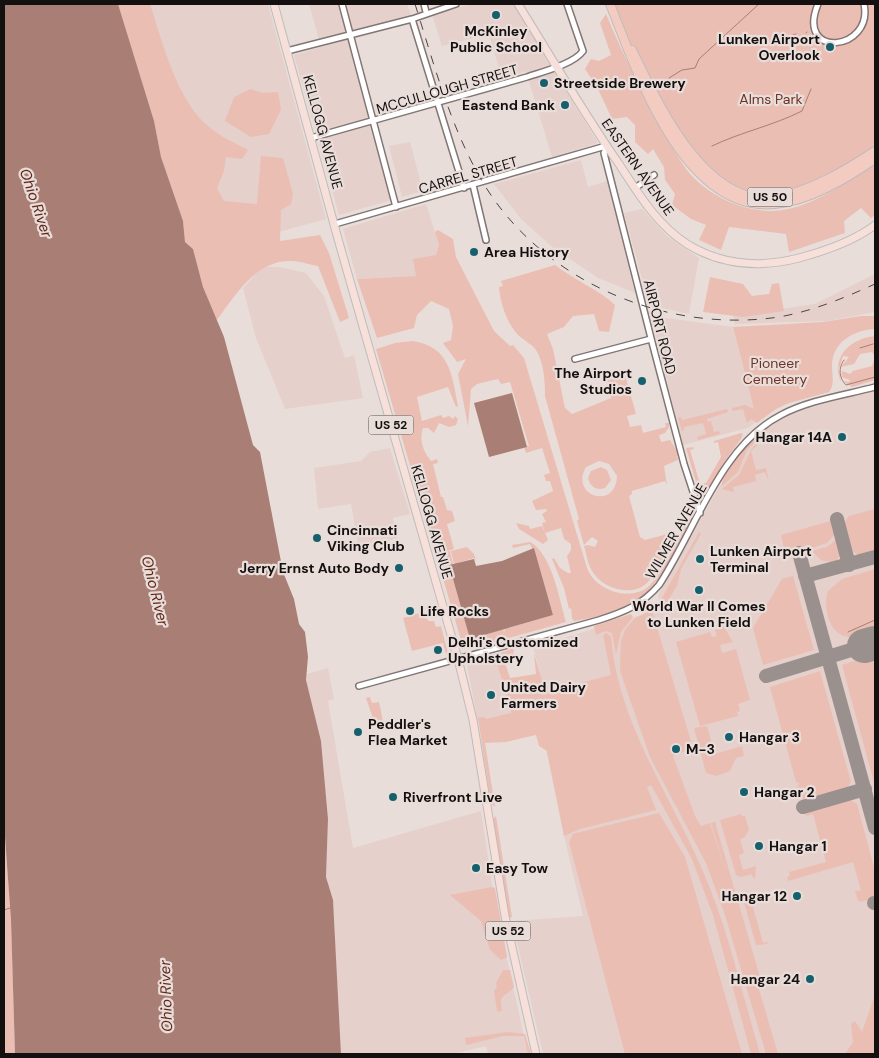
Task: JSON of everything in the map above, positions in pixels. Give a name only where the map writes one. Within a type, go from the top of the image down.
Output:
[{"type":"highway","name":"US 50","points":[[610,4],[644,87],[683,154],[708,182],[731,196],[758,204],[788,202],[835,183],[875,159]]},
{"type":"highway","name":"US 50","points":[[623,35],[669,118],[690,151],[711,175],[731,190],[754,197],[775,197],[831,177],[875,151]]},
{"type":"main road","name":"KELLOGG AVENUE","points":[[274,4],[458,659],[473,720],[507,925],[536,1054]]},
{"type":"main road","name":"EASTERN AVENUE","points":[[518,4],[606,146],[658,220],[677,237],[703,253],[740,263],[771,263],[809,255],[843,242],[875,225]]},
{"type":"street","points":[[342,4],[396,207]]},
{"type":"street","points":[[424,4],[426,12]]},
{"type":"street","points":[[287,52],[412,19],[426,12],[456,4]]},
{"type":"street","name":"MCCULLOUGH STREET","points":[[312,138],[438,104],[557,67],[579,56],[583,51],[567,4]]},
{"type":"street","points":[[818,4],[813,15],[814,31],[820,38],[832,43],[847,40],[857,33],[864,22],[864,4]]},
{"type":"street","points":[[412,19],[464,188]]},
{"type":"street","name":"CARREL STREET","points":[[335,224],[606,146]]},
{"type":"street","name":"AIRPORT ROAD","points":[[606,146],[604,153],[651,339],[684,464],[700,512]]},
{"type":"street","points":[[635,188],[654,175]]},
{"type":"street","points":[[473,185],[486,240]]},
{"type":"street","points":[[574,359],[651,339]]},
{"type":"street","name":"WILMER AVENUE","points":[[360,686],[599,620],[635,607],[650,596],[659,585],[700,512],[736,454],[759,429],[794,409],[875,386]]},
{"type":"shaded area","points":[[118,4],[268,4],[326,219],[194,255],[161,157]]},
{"type":"shaded area","points":[[309,4],[407,4],[411,15],[319,40]]},
{"type":"shaded area","points":[[472,4],[513,4],[598,143],[552,157],[526,71],[502,79],[489,34],[442,46],[432,14]]},
{"type":"shaded area","points":[[348,39],[392,200],[339,215],[294,55]]},
{"type":"shaded area","points":[[410,142],[423,191],[402,197],[389,146]]},
{"type":"shaded area","points":[[581,160],[588,187],[607,181],[635,293],[598,278],[551,246],[521,219],[494,184]]},
{"type":"shaded area","points":[[426,204],[439,245],[436,255],[417,276],[357,279],[343,229]]},
{"type":"shaded area","points":[[642,209],[667,236],[699,258],[689,314],[649,305],[624,213]]},
{"type":"shaded area","points":[[262,267],[279,267],[306,273],[324,296],[345,358],[354,355],[363,398],[285,409],[256,338],[243,288]]},
{"type":"shaded area","points":[[875,274],[875,312],[827,321],[735,324],[733,316],[815,304]]},
{"type":"shaded area","points":[[651,316],[733,327],[757,421],[748,428],[683,445]]},
{"type":"shaded area","points":[[875,390],[875,1054],[543,1054],[512,921],[583,916],[541,725],[554,721],[533,647],[651,612],[659,604],[658,595],[731,466],[753,439],[771,424],[796,412]]},
{"type":"shaded area","points":[[390,448],[410,514],[393,518],[398,538],[359,549],[351,504],[318,509],[314,468],[361,461],[370,452]]},
{"type":"shaded area","points":[[496,655],[511,716],[478,722],[467,665]]},
{"type":"shaded area","points":[[328,668],[334,699],[328,701],[353,848],[481,811],[496,910],[528,1054],[488,1054],[486,1046],[453,1054],[341,1054],[333,900],[326,877],[328,819],[321,741],[306,680],[307,674]]},
{"type":"green space","points":[[118,4],[150,4],[165,52],[188,102],[197,115],[212,130],[248,150],[242,159],[226,157],[224,171],[217,188],[224,201],[257,204],[261,156],[283,158],[293,194],[291,204],[281,210],[280,241],[320,235],[329,253],[349,318],[340,322],[318,266],[292,261],[279,262],[257,273],[239,291],[216,321],[203,287],[193,249],[185,242],[183,221],[161,157],[154,121]]},
{"type":"green space","name":"Alms Park","points":[[610,4],[875,4],[875,151],[848,168],[775,197],[731,190],[690,151],[637,61]]},
{"type":"green space","points":[[606,14],[640,87],[676,153],[691,175],[708,190],[728,201],[750,208],[772,211],[786,209],[813,201],[875,164],[875,215],[871,218],[861,208],[844,221],[845,233],[789,252],[786,234],[729,227],[721,250],[699,240],[706,225],[691,219],[672,205],[675,194],[665,180],[664,167],[653,149],[648,154],[635,142],[635,125],[627,117],[612,119],[597,87],[585,69],[591,59],[599,61],[611,55],[600,23]]},
{"type":"green space","points":[[250,89],[263,93],[278,92],[281,110],[269,134],[251,137],[225,121],[234,97]]},
{"type":"green space","points":[[438,230],[453,239],[456,257],[494,331],[510,346],[513,345],[524,358],[587,568],[594,579],[612,591],[626,594],[645,589],[660,573],[689,519],[692,521],[659,577],[649,590],[636,601],[600,616],[574,621],[572,618],[571,608],[569,609],[564,588],[552,559],[554,558],[560,568],[571,573],[567,556],[571,550],[571,544],[564,539],[561,528],[545,533],[542,523],[546,522],[542,514],[547,511],[546,509],[536,510],[532,501],[553,491],[550,481],[546,481],[544,475],[550,473],[542,448],[526,453],[524,447],[529,446],[510,382],[501,384],[498,379],[477,384],[471,389],[468,426],[458,374],[466,359],[457,362],[443,343],[451,340],[453,326],[449,309],[431,301],[417,315],[414,328],[377,338],[357,279],[416,276],[413,259],[436,255],[439,245],[435,232]]},
{"type":"green space","points":[[555,265],[615,305],[609,332],[599,331],[594,314],[573,316],[564,327],[547,334],[553,349],[565,408],[572,414],[611,398],[607,380],[625,375],[636,414],[627,416],[630,427],[641,425],[643,433],[666,427],[665,423],[669,423],[665,433],[659,435],[661,442],[670,440],[679,454],[677,456],[678,460],[664,466],[667,485],[665,481],[632,491],[632,494],[629,496],[640,537],[645,540],[671,533],[673,541],[655,574],[641,587],[634,590],[620,590],[605,584],[591,569],[584,546],[595,547],[598,541],[592,537],[584,545],[577,521],[579,519],[545,396],[541,361],[534,348],[518,335],[507,319],[499,287],[503,286],[501,281]],"holes":[[[599,461],[609,464],[617,476],[615,487],[609,493],[602,496],[595,496],[588,492],[582,477],[586,467]]]},
{"type":"green space","points":[[710,277],[743,284],[752,296],[769,294],[772,284],[779,283],[784,311],[743,317],[703,312]]},
{"type":"green space","name":"Pioneer Cemetery","points":[[861,316],[875,316],[875,329],[852,335],[840,344],[833,358],[833,383],[829,392],[789,403],[776,409],[757,423],[751,419],[747,423],[743,409],[733,411],[732,408],[745,405],[754,409],[733,327],[823,322]]},
{"type":"green space","points":[[875,336],[875,357],[872,352],[860,354],[854,364],[841,367],[849,357],[843,356],[839,369],[841,382],[838,372],[841,356],[852,344],[867,337]]},
{"type":"green space","points":[[412,341],[425,344],[442,356],[454,383],[458,406],[456,407],[448,387],[417,397],[422,421],[441,415],[443,418],[449,416],[453,419],[455,416],[458,419],[456,425],[449,427],[439,423],[434,433],[428,428],[423,428],[421,437],[422,446],[428,457],[431,461],[437,459],[438,463],[433,464],[441,497],[443,497],[447,510],[452,511],[455,521],[447,524],[454,549],[441,553],[450,551],[453,564],[449,566],[469,635],[466,642],[472,644],[473,638],[503,629],[504,633],[505,629],[553,615],[534,548],[532,549],[530,544],[513,548],[512,545],[530,542],[544,556],[554,577],[566,622],[469,649],[463,647],[376,349],[395,343]]},
{"type":"green space","points":[[875,357],[875,380],[852,387],[843,381],[849,382],[850,380],[842,377],[842,371],[850,374],[853,371],[872,366]]},
{"type":"green space","points":[[727,409],[728,412],[707,419],[708,422],[711,421],[714,432],[719,431],[720,434],[698,440],[697,437],[706,434],[703,423],[684,427],[684,431],[682,431],[678,418],[681,417],[682,420]]},
{"type":"green space","points":[[775,422],[747,450],[738,472],[722,486],[728,469],[742,450]]},
{"type":"green space","points":[[779,424],[751,451],[756,470],[766,468],[769,482],[765,472],[755,475],[756,481],[733,487],[734,492],[722,489],[739,475],[752,448]]},
{"type":"green space","points":[[743,434],[741,439],[724,462],[706,494],[704,495],[699,492],[686,448],[693,447],[694,449],[690,450],[700,484],[706,483],[721,457],[718,442],[714,443],[714,441]]},
{"type":"green space","points":[[601,467],[607,470],[611,480],[605,488],[597,489],[592,486],[588,478],[591,471]]},
{"type":"green space","points":[[875,509],[875,551],[861,556],[851,551],[844,523],[849,516]]},
{"type":"green space","points":[[831,521],[835,534],[827,543],[812,548],[808,545],[785,552],[781,535]]},
{"type":"green space","points":[[516,523],[529,526],[530,529],[542,526],[548,540],[543,544],[519,529]]},
{"type":"green space","points":[[699,532],[701,534],[681,569],[677,586],[661,612],[659,603]]},
{"type":"green space","points":[[837,539],[841,553],[835,563],[821,560],[812,551],[827,547]]},
{"type":"green space","points":[[467,547],[474,554],[476,561],[474,558],[454,564],[451,551]]},
{"type":"green space","points":[[875,569],[875,631],[855,637],[841,635],[836,631],[829,618],[826,604],[828,591],[842,579]]},
{"type":"green space","points":[[793,576],[814,650],[763,665],[753,628],[782,579]]},
{"type":"green space","points":[[649,611],[653,614],[693,748],[673,756],[695,816],[701,826],[710,823],[727,876],[711,823],[715,822],[760,977],[756,979],[778,1054],[766,1054],[725,915],[706,863],[650,757],[620,671],[621,641],[625,630],[634,619]]},
{"type":"green space","points":[[420,613],[429,621],[434,621],[436,627],[441,626],[448,653],[446,654],[443,643],[412,651],[403,618]]},
{"type":"green space","points":[[631,614],[633,617],[621,632],[616,654],[612,633],[605,631],[596,635],[594,626]]},
{"type":"green space","points":[[724,627],[733,642],[720,645],[722,653],[736,649],[750,700],[738,704],[740,711],[737,712],[738,716],[700,726],[676,642],[710,632],[712,637],[717,636],[715,630]]},
{"type":"green space","points":[[607,633],[611,637],[616,668],[634,728],[702,869],[720,914],[760,1054],[751,1054],[713,915],[692,859],[651,785],[647,787],[656,810],[580,829],[564,836],[547,751],[539,746],[536,735],[506,742],[485,743],[495,807],[491,804],[478,718],[484,717],[486,719],[511,713],[495,655],[514,648],[513,658],[504,660],[510,678],[536,674],[534,654],[546,692],[611,675],[603,635]]},
{"type":"green space","points":[[875,654],[875,786],[842,665]]},
{"type":"green space","points":[[820,671],[851,782],[846,789],[802,801],[800,794],[802,792],[799,792],[797,785],[800,784],[796,782],[770,687]]},
{"type":"green space","points":[[370,697],[372,703],[379,702],[384,726],[376,727],[366,698]]},
{"type":"green space","points":[[707,726],[713,748],[706,751],[713,749],[715,754],[742,746],[744,756],[736,758],[730,771],[716,776],[706,773],[694,728]]},
{"type":"green space","points":[[849,799],[857,804],[875,871],[875,898],[860,902],[855,891],[861,890],[853,862],[788,881],[787,877],[790,876],[789,872],[826,862],[813,814],[806,816],[805,812]]},
{"type":"green space","points":[[659,813],[685,857],[742,1054],[625,1054],[569,842],[573,834]]},
{"type":"green space","points":[[741,814],[745,816],[749,830],[744,838],[740,839],[744,853],[739,855],[743,870],[756,866],[755,878],[753,878],[752,874],[741,877],[736,875],[720,820]]},
{"type":"green space","points":[[496,816],[512,917],[509,918],[493,819]]},
{"type":"green space","points":[[4,823],[11,920],[15,1054],[4,1054]]},
{"type":"green space","points":[[495,888],[507,957],[501,960],[490,950],[481,921],[450,895]]},
{"type":"green space","points":[[750,896],[763,943],[768,942],[767,944],[756,945],[743,899]]},
{"type":"green space","points":[[503,970],[510,970],[514,987],[502,998],[502,1010],[499,1012],[497,1011],[494,990],[497,988],[496,983]]},
{"type":"green space","points":[[875,995],[875,1054],[845,1054],[853,1042],[851,1024],[855,1021],[862,1032]]},
{"type":"green space","points":[[508,1032],[525,1034],[531,1054],[528,1054],[524,1036],[503,1036],[466,1045],[465,1038]]},
{"type":"water","name":"Ohio River","points":[[4,4],[118,4],[154,121],[161,157],[183,221],[185,242],[193,249],[203,287],[224,337],[253,445],[260,452],[283,572],[294,599],[299,624],[305,632],[308,657],[306,680],[321,741],[328,819],[326,877],[333,900],[341,1054],[15,1054],[11,920],[4,823]]},
{"type":"water","points":[[512,393],[527,447],[489,457],[474,403]]},
{"type":"water","points":[[534,548],[553,615],[470,639],[449,565],[474,559],[476,566],[502,561]]},
{"type":"waterway","points":[[669,78],[682,70],[695,68],[699,59],[759,4]]},
{"type":"waterway","points":[[790,36],[796,34]]},
{"type":"waterway","points":[[712,146],[802,111],[811,89]]},
{"type":"waterway","points":[[860,348],[873,344]]},
{"type":"waterway","points":[[844,360],[840,373],[846,385],[875,377]]},
{"type":"waterway","points":[[848,632],[875,620]]},
{"type":"waterway","points":[[4,910],[10,908]]},
{"type":"taxiway","points":[[837,519],[849,565]]},
{"type":"taxiway","points":[[799,553],[875,828]]},
{"type":"taxiway","points":[[805,576],[875,557]]},
{"type":"taxiway","points":[[766,676],[864,646]]},
{"type":"taxiway","points":[[803,807],[865,789]]},
{"type":"runway","points":[[864,646],[875,643]]},
{"type":"railway","points":[[415,4],[452,117],[482,181],[507,216],[537,247],[572,272],[610,293],[650,308],[693,317],[736,320],[779,317],[816,308],[875,284]]},
{"type":"place","name":"McKinley Public School","points":[[496,15]]},
{"type":"place","name":"Lunken Airport Overlook","points":[[830,47]]},
{"type":"place","name":"Streetside Brewery","points":[[544,83]]},
{"type":"place","name":"Eastend Bank","points":[[565,105]]},
{"type":"place","name":"Area History","points":[[474,252]]},
{"type":"place","name":"The Airport Studios","points":[[642,381]]},
{"type":"place","name":"Hangar 14A","points":[[842,437]]},
{"type":"place","name":"Cincinnati Viking Club","points":[[317,538]]},
{"type":"place","name":"Lunken Airport Terminal","points":[[700,559]]},
{"type":"place","name":"Jerry Ernst Auto Body","points":[[399,568]]},
{"type":"place","name":"World War II Comes to Lunken Field","points":[[699,590]]},
{"type":"place","name":"Life Rocks","points":[[410,611]]},
{"type":"place","name":"Delhi's Customized Upholstery","points":[[438,650]]},
{"type":"place","name":"United Dairy Farmers","points":[[491,695]]},
{"type":"place","name":"Peddler's Flea Market","points":[[358,732]]},
{"type":"place","name":"Hangar 3","points":[[729,737]]},
{"type":"place","name":"M-3","points":[[676,749]]},
{"type":"place","name":"Hangar 2","points":[[744,792]]},
{"type":"place","name":"Riverfront Live","points":[[393,797]]},
{"type":"place","name":"Hangar 1","points":[[759,846]]},
{"type":"place","name":"Easy Tow","points":[[476,868]]},
{"type":"place","name":"Hangar 12","points":[[797,896]]},
{"type":"place","name":"Hangar 24","points":[[810,979]]}]
